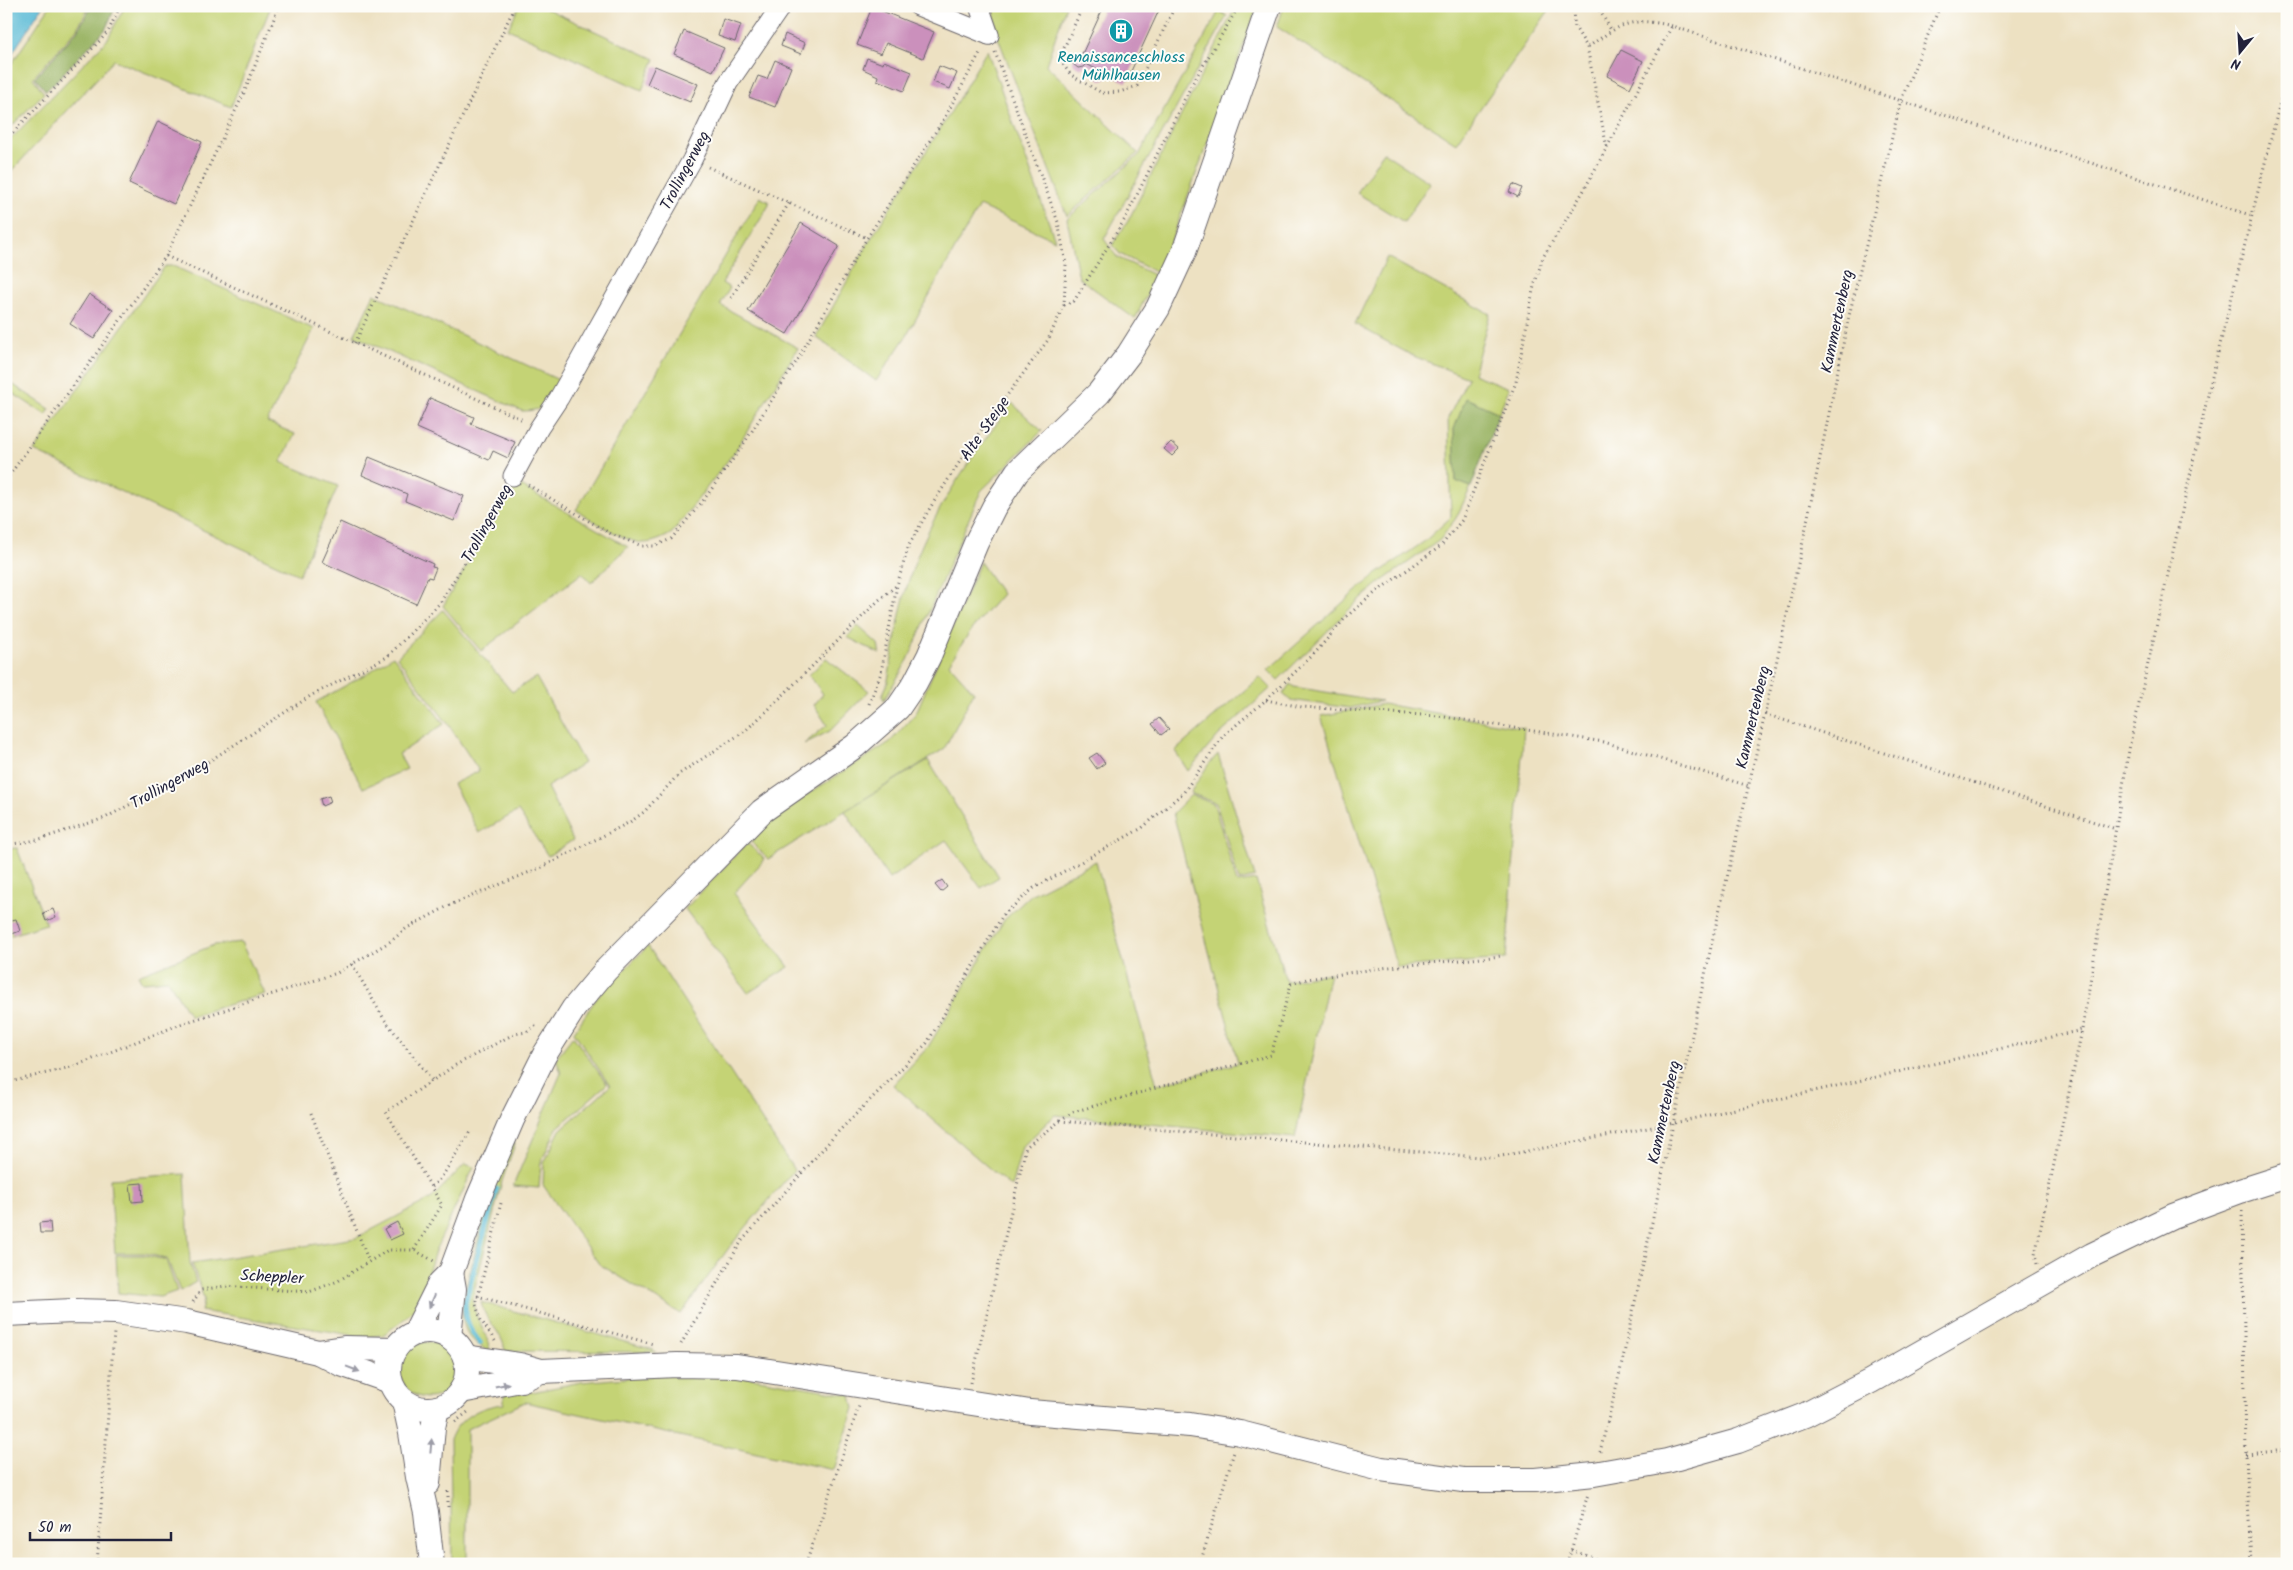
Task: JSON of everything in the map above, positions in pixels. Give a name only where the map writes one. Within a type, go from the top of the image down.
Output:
[{"type":"street","name":"Trollingerweg","points":[[513,476],[539,428],[559,398],[692,160],[728,83],[781,6]]},
{"type":"street","points":[[918,6],[989,35]]},
{"type":"street","points":[[979,6],[989,35]]},
{"type":"street","points":[[415,1333],[440,1283],[451,1272],[478,1199],[512,1120],[545,1054],[574,1008],[606,970],[762,811],[855,746],[898,708],[915,683],[928,656],[976,543],[994,507],[1017,472],[1099,393],[1129,354],[1158,308],[1184,252],[1269,6]]},
{"type":"street","points":[[465,1357],[520,1365],[541,1371],[677,1365],[737,1366],[1030,1412],[1190,1425],[1240,1433],[1381,1469],[1463,1480],[1535,1480],[1594,1474],[1658,1462],[1738,1441],[1805,1415],[1871,1381],[2092,1255],[2173,1216],[2287,1176]]},
{"type":"street","points":[[449,1337],[454,1289],[451,1272]]},
{"type":"street","points":[[6,1314],[73,1311],[116,1312],[187,1322],[318,1352],[341,1364],[390,1381]]},
{"type":"street","points":[[466,1401],[467,1369],[465,1357],[449,1337],[438,1332],[415,1333],[404,1339],[395,1349],[391,1359],[390,1381],[404,1401],[425,1409],[437,1408],[451,1402],[466,1401],[541,1371]]},
{"type":"street","points":[[318,1352],[344,1348],[395,1349]]},
{"type":"street","points":[[404,1401],[412,1433],[418,1477],[437,1513]]},
{"type":"street","points":[[432,1564],[437,1513],[433,1428],[437,1408]]},
{"type":"path","points":[[6,140],[108,32],[120,6]]},
{"type":"path","points":[[6,480],[166,256],[244,92],[279,6]]},
{"type":"path","points":[[355,343],[514,6]]},
{"type":"path","points":[[1083,6],[1059,59],[1071,75],[1102,93],[1120,92],[1137,86],[1175,6]]},
{"type":"path","points":[[1064,305],[1074,301],[1125,219],[1192,84],[1239,6]]},
{"type":"path","points":[[1572,6],[1575,27],[1587,47],[1607,148]]},
{"type":"path","points":[[1597,6],[1611,30]]},
{"type":"path","name":"Kammertenberg","points":[[1604,1438],[1712,942],[1765,714],[1848,320],[1901,100],[1940,6]]},
{"type":"path","points":[[1587,47],[1611,30],[1634,21],[1651,21],[1672,26],[2250,216]]},
{"type":"path","points":[[677,1365],[675,1355],[741,1242],[836,1134],[927,1043],[1003,915],[1034,888],[1142,828],[1184,792],[1223,736],[1266,700],[1315,653],[1347,616],[1376,592],[1441,546],[1462,520],[1516,382],[1533,290],[1543,257],[1607,148],[1672,26]]},
{"type":"path","points":[[513,476],[611,534],[642,546],[654,546],[671,539],[703,501],[743,445],[796,362],[867,238],[945,117],[989,35]]},
{"type":"path","name":"Alte Steige","points":[[868,706],[881,673],[897,585],[909,545],[971,444],[1048,340],[1064,305],[1066,264],[1058,222],[989,35]]},
{"type":"path","points":[[2043,1282],[2035,1255],[2082,1030],[2130,744],[2250,216],[2287,74]]},
{"type":"path","points":[[692,160],[867,238]]},
{"type":"path","points":[[731,298],[789,203]]},
{"type":"path","points":[[166,256],[539,428]]},
{"type":"path","name":"Trollingerweg","points":[[6,845],[37,840],[105,818],[203,765],[312,695],[387,657],[440,603],[470,554],[513,476]]},
{"type":"path","points":[[6,1083],[75,1066],[181,1024],[337,973],[391,941],[407,928],[450,905],[542,867],[630,822],[644,812],[679,774],[745,731],[769,710],[879,600],[897,585]]},
{"type":"path","points":[[1266,700],[1302,707],[1438,716],[1604,742],[1749,786]]},
{"type":"path","points":[[1765,714],[2116,829]]},
{"type":"path","points":[[966,1403],[1026,1147],[1073,1112],[1271,1055],[1291,984],[1307,979],[1389,967],[1502,956]]},
{"type":"path","points":[[352,964],[384,1019],[432,1080]]},
{"type":"path","points":[[451,1272],[414,1250],[442,1205],[386,1112],[432,1080],[514,1034],[527,1032],[536,1025]]},
{"type":"path","points":[[1060,1121],[1491,1158],[1674,1123],[2082,1030]]},
{"type":"path","points":[[311,1113],[369,1262]]},
{"type":"path","points":[[432,1187],[444,1175],[471,1130]]},
{"type":"path","points":[[2240,1191],[2243,1213],[2246,1454],[2251,1564]]},
{"type":"path","points":[[496,1363],[496,1342],[480,1320],[476,1305],[501,1202]]},
{"type":"path","name":"Scheppler","points":[[187,1322],[191,1307],[200,1290],[225,1286],[309,1292],[338,1282],[388,1250],[414,1250]]},
{"type":"path","points":[[477,1296],[659,1345]]},
{"type":"path","points":[[98,1564],[116,1312]]},
{"type":"path","points":[[806,1564],[865,1386]]},
{"type":"path","points":[[450,1428],[466,1401]]},
{"type":"path","points":[[1200,1564],[1240,1433]]},
{"type":"path","points":[[2246,1454],[2287,1450]]},
{"type":"path","points":[[437,1513],[448,1484]]},
{"type":"path","points":[[1567,1564],[1571,1550],[1609,1564]]},
{"type":"green space","points":[[50,6],[90,6],[76,30],[33,78],[44,93],[6,132],[6,72]]},
{"type":"green space","points":[[92,6],[116,6],[105,30],[46,91],[35,78],[77,31]]},
{"type":"green space","points":[[125,6],[271,6],[231,107],[114,60],[6,177],[6,144],[107,40]]},
{"type":"green space","points":[[519,6],[541,6],[655,59],[642,90],[508,29]]},
{"type":"green space","points":[[993,6],[1066,6],[1046,65],[1138,153],[1067,216],[997,35]]},
{"type":"green space","points":[[1236,6],[1258,6],[1159,274],[1120,254],[1112,245],[1128,221]]},
{"type":"green space","points":[[1284,6],[1552,6],[1456,143],[1277,27]]},
{"type":"green space","points":[[1219,11],[1227,16],[1104,239],[1117,257],[1156,276],[1135,319],[1079,278],[1067,219],[1139,155]]},
{"type":"green space","points":[[987,50],[1055,240],[979,206],[907,335],[876,381],[816,337],[870,240],[949,115]]},
{"type":"green space","points":[[1383,152],[1430,183],[1404,222],[1357,193]]},
{"type":"green space","points":[[760,197],[769,202],[769,205],[722,283],[730,288],[720,305],[798,348],[735,451],[672,533],[647,543],[627,539],[608,530],[576,510]]},
{"type":"green space","points":[[1387,257],[1490,314],[1473,374],[1509,388],[1499,413],[1467,399],[1454,429],[1456,481],[1471,487],[1456,518],[1440,540],[1382,581],[1357,602],[1278,680],[1268,670],[1349,597],[1377,574],[1425,541],[1451,517],[1448,418],[1468,378],[1411,355],[1355,324]]},
{"type":"green space","points":[[165,266],[173,266],[314,329],[267,422],[295,434],[281,462],[338,486],[299,575],[34,451]]},
{"type":"green space","points":[[374,294],[563,382],[547,404],[530,411],[522,411],[354,336]]},
{"type":"green space","points":[[6,380],[50,409],[46,415],[6,389]]},
{"type":"green space","points":[[1466,398],[1499,413],[1471,487],[1456,481],[1454,429]]},
{"type":"green space","points":[[1012,403],[1042,431],[981,491],[908,660],[884,700],[882,696],[887,685],[896,632],[917,556],[953,487]]},
{"type":"green space","points":[[516,483],[628,547],[591,583],[582,573],[481,651],[443,606]]},
{"type":"green space","points":[[980,562],[1002,594],[971,630],[949,664],[974,692],[944,749],[768,859],[751,842],[781,811],[890,742],[916,713]]},
{"type":"green space","points":[[443,610],[512,692],[536,677],[584,763],[547,787],[573,840],[548,856],[518,811],[479,833],[453,784],[479,771],[448,724],[397,657]]},
{"type":"green space","points":[[858,626],[878,644],[880,654],[847,637]]},
{"type":"green space","points":[[393,656],[444,724],[399,754],[407,769],[363,788],[316,702],[368,673]]},
{"type":"green space","points":[[826,658],[869,691],[830,731],[804,744],[827,725],[814,705],[823,694],[809,675]]},
{"type":"green space","points":[[1260,677],[1271,688],[1218,736],[1188,771],[1175,751]]},
{"type":"green space","points":[[1290,684],[1294,687],[1381,701],[1350,708],[1290,700],[1283,694]]},
{"type":"green space","points":[[1383,704],[1524,728],[1506,959],[1397,967],[1321,716]]},
{"type":"green space","points":[[1218,754],[1255,877],[1239,881],[1216,803],[1190,793],[1208,765]]},
{"type":"green space","points":[[928,760],[999,877],[981,888],[946,840],[889,879],[845,811]]},
{"type":"green space","points":[[1191,795],[1214,804],[1237,883],[1256,880],[1286,981],[1330,973],[1295,1138],[1055,1115],[1022,1147],[1011,1187],[893,1085],[928,1047],[1004,920],[1032,894],[1096,861],[1157,1085],[1238,1063],[1173,813]]},
{"type":"green space","points":[[747,843],[765,859],[734,893],[789,967],[748,993],[685,909]]},
{"type":"green space","points":[[17,848],[46,924],[6,937],[6,849]]},
{"type":"green space","points":[[241,942],[265,994],[190,1016],[168,980],[142,982],[138,975],[214,945]]},
{"type":"green space","points":[[648,946],[794,1170],[731,1245],[681,1314],[599,1264],[543,1185],[544,1163],[560,1130],[610,1086],[574,1032],[598,996]]},
{"type":"green space","points":[[573,1036],[607,1084],[557,1128],[541,1162],[539,1188],[513,1186],[561,1073],[556,1058]]},
{"type":"green space","points":[[511,1142],[515,1144],[502,1181],[473,1295],[477,1318],[489,1344],[490,1352],[476,1343],[467,1333],[463,1321],[462,1304],[488,1201]]},
{"type":"green space","points":[[465,1164],[474,1167],[435,1251],[418,1305],[403,1320],[383,1335],[365,1337],[201,1311],[204,1299],[192,1263],[356,1238],[432,1198]]},
{"type":"green space","points":[[185,1174],[190,1263],[196,1282],[180,1291],[167,1259],[145,1253],[115,1253],[110,1179]]},
{"type":"green space","points":[[116,1255],[144,1255],[166,1260],[177,1291],[160,1297],[118,1293]]},
{"type":"green space","points":[[481,1302],[656,1352],[505,1351],[504,1344],[486,1315]]},
{"type":"green space","points":[[428,1342],[439,1344],[448,1350],[454,1359],[456,1370],[454,1381],[448,1390],[439,1396],[428,1398],[417,1396],[408,1390],[402,1381],[400,1370],[402,1359],[408,1350],[417,1344]]},
{"type":"green space","points":[[669,1374],[735,1375],[851,1395],[854,1408],[834,1470],[525,1402],[467,1429],[467,1564],[452,1564],[450,1440],[465,1419],[479,1410],[504,1404],[504,1394],[532,1392],[581,1382]]},
{"type":"water","points":[[6,6],[43,6],[6,63]]},
{"type":"building","name":"Renaissanceschloss Mühlhausen","points":[[1104,6],[1155,6],[1160,8],[1126,82],[1109,75],[1105,79],[1100,80],[1096,76],[1096,69],[1086,64],[1078,68],[1073,64],[1073,59],[1077,55],[1082,54]]},
{"type":"building","points":[[872,7],[934,32],[923,58],[886,43],[881,54],[857,45]]},
{"type":"building","points":[[723,19],[741,25],[735,42],[718,36]]},
{"type":"building","points":[[684,31],[724,48],[713,71],[674,54]]},
{"type":"building","points":[[785,34],[805,43],[801,54],[781,46]]},
{"type":"building","points":[[1621,50],[1643,61],[1630,88],[1607,76]]},
{"type":"building","points":[[867,58],[883,64],[884,61],[912,72],[904,91],[877,80],[878,76],[863,69]]},
{"type":"building","points":[[775,60],[791,67],[775,107],[749,97],[758,76],[767,79]]},
{"type":"building","points":[[655,66],[698,84],[690,102],[647,84]]},
{"type":"building","points":[[939,66],[957,73],[950,89],[933,82]]},
{"type":"building","points":[[158,121],[202,142],[174,204],[129,183]]},
{"type":"building","points":[[1513,184],[1522,188],[1518,197],[1509,192]]},
{"type":"building","points":[[801,223],[839,246],[787,334],[748,311]]},
{"type":"building","points":[[89,294],[113,310],[94,339],[70,324]]},
{"type":"building","points":[[430,398],[474,417],[471,424],[515,442],[508,458],[493,451],[489,460],[417,428]]},
{"type":"building","points":[[1171,442],[1179,449],[1172,456],[1164,449]]},
{"type":"building","points":[[369,457],[464,496],[454,521],[405,501],[407,494],[362,475]]},
{"type":"building","points":[[340,522],[433,564],[432,567],[436,568],[432,578],[428,577],[416,604],[322,562]]},
{"type":"building","points":[[1159,718],[1169,729],[1161,735],[1152,724]]},
{"type":"building","points":[[1097,753],[1105,763],[1097,769],[1089,758]]},
{"type":"building","points":[[329,796],[331,802],[322,806],[320,799]]},
{"type":"building","points":[[942,880],[947,887],[941,892],[935,885]]},
{"type":"building","points":[[53,909],[56,917],[46,921],[43,913]]},
{"type":"building","points":[[16,919],[20,931],[12,934],[8,921]]},
{"type":"building","points":[[142,1183],[143,1201],[132,1202],[130,1184]]},
{"type":"building","points":[[50,1222],[51,1233],[40,1233],[39,1223]]},
{"type":"building","points":[[397,1222],[403,1234],[390,1240],[384,1229]]},
{"type":"waterway","points":[[480,1343],[468,1324],[465,1303],[496,1189]]},
{"type":"place","name":"Renaissanceschloss Mühlhausen","points":[[1121,31]]}]
